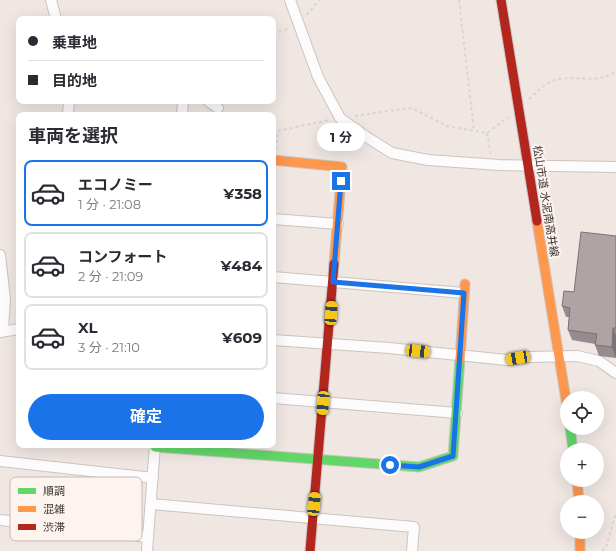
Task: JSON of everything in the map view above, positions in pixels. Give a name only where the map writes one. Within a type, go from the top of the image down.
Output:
[{"type":"street","points":[[51,0],[55,16]]},
{"type":"street","points":[[290,0],[318,77],[340,118],[364,136],[392,152],[428,160],[494,164],[616,167]]},
{"type":"street","name":"松山市道 水泥南高井線","points":[[502,0],[518,108],[565,391]]},
{"type":"street","points":[[212,104],[218,108]]},
{"type":"street","points":[[276,160],[342,167],[310,551]]},
{"type":"street","points":[[276,219],[338,224]]},
{"type":"street","points":[[0,255],[4,299],[1,332],[16,330]]},
{"type":"street","points":[[178,448],[419,467],[453,456],[465,289],[333,282],[276,277]]},
{"type":"street","points":[[276,340],[507,360],[529,357],[577,356],[599,361],[616,373]]},
{"type":"street","points":[[276,398],[456,413]]},
{"type":"street","points":[[147,551],[155,448]]},
{"type":"street","points":[[0,461],[153,478]]},
{"type":"street","points":[[151,504],[414,527],[412,551]]},
{"type":"street","points":[[0,520],[10,521]]},
{"type":"street","points":[[142,536],[148,537]]},
{"type":"street","points":[[580,539],[580,551]]},
{"type":"path","points":[[276,33],[299,25],[319,0]]},
{"type":"path","points":[[459,0],[474,131]]},
{"type":"path","points":[[276,146],[278,131],[340,118],[408,108],[416,110],[447,126],[487,133],[552,81],[594,79],[610,76],[616,71]]},
{"type":"path","points":[[487,133],[494,164]]},
{"type":"path","points":[[602,551],[606,547],[616,513]]},
{"type":"building","points":[[581,232],[616,236],[616,328],[613,328],[612,347],[595,345],[597,334],[568,330],[570,308],[562,306],[564,291],[574,292]]},
{"type":"traffic: fast","points":[[168,448],[419,467],[453,456],[460,359]]},
{"type":"traffic: fast","points":[[571,435],[572,443]]},
{"type":"traffic: slow","points":[[276,160],[342,167],[334,264]]},
{"type":"traffic: slow","points":[[537,221],[565,391]]},
{"type":"traffic: slow","points":[[460,359],[465,284]]},
{"type":"traffic: slow","points":[[578,487],[578,495]]},
{"type":"traffic: slow","points":[[580,539],[580,551]]},
{"type":"traffic: jam","points":[[501,0],[537,221]]},
{"type":"traffic: jam","points":[[310,551],[334,264]]},
{"type":"route","points":[[341,181],[333,282],[464,293],[453,456],[419,467],[390,465]]}]
